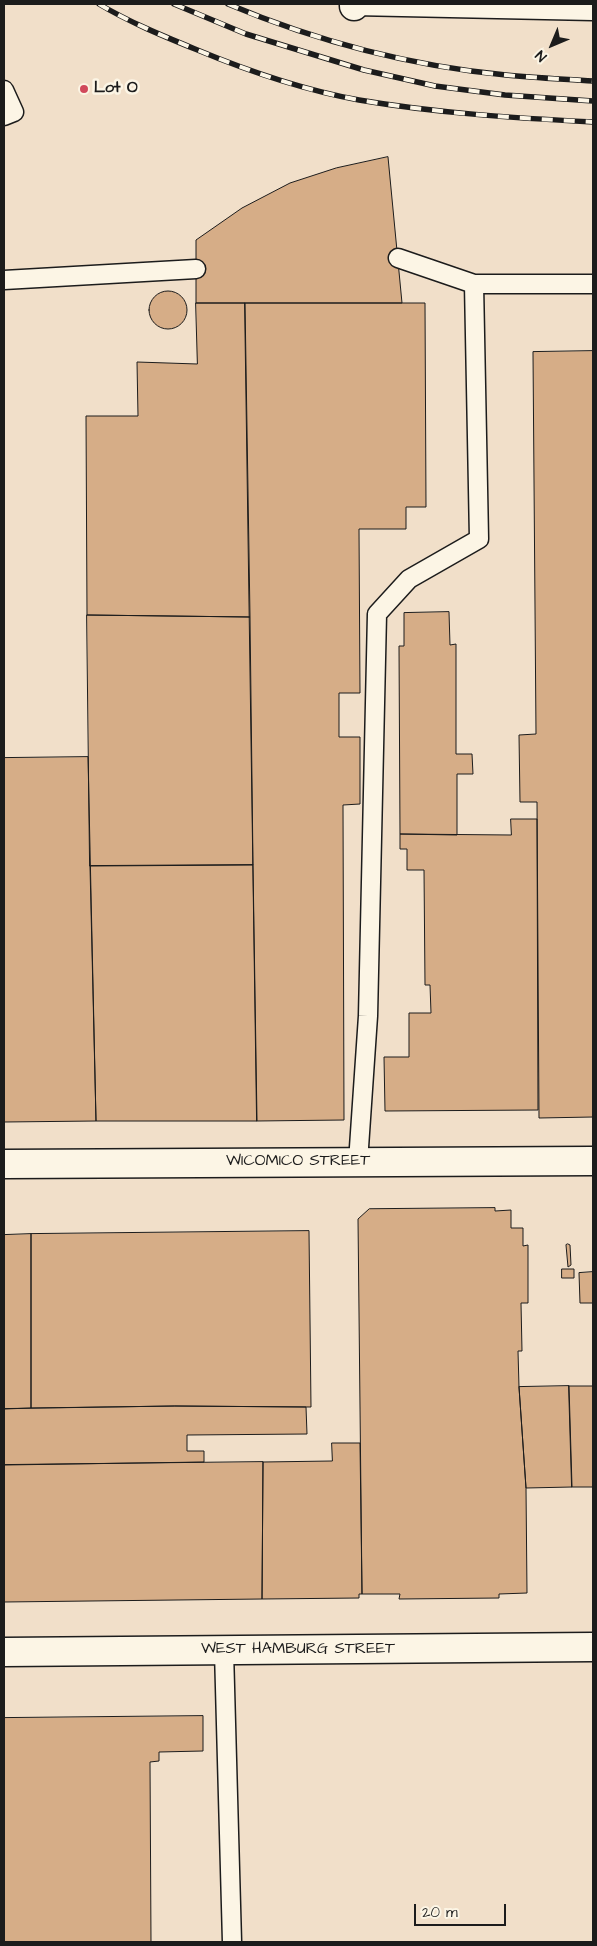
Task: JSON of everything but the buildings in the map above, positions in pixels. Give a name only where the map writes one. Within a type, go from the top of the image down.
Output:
[{"type":"street","name":"WICOMICO STREET","points":[[4,1164],[593,1161]]},
{"type":"street","name":"WEST HAMBURG STREET","points":[[4,1652],[593,1647]]},
{"type":"lane","points":[[354,5],[593,11]]},
{"type":"lane","points":[[4,90],[14,112],[4,116]]},
{"type":"lane","points":[[398,258],[474,284],[593,284]]},
{"type":"lane","points":[[4,280],[196,269]]},
{"type":"lane","points":[[358,1162],[368,1016],[377,614],[409,579],[479,539],[474,284]]},
{"type":"lane","points":[[224,1650],[232,1942]]},
{"type":"railway","points":[[99,4],[146,28],[215,57],[255,72],[317,91],[359,100],[446,112],[593,122]]},
{"type":"railway","points":[[174,4],[246,34],[364,70],[435,86],[505,95],[593,101]]},
{"type":"railway","points":[[228,4],[295,29],[364,50],[399,58],[470,71],[593,81]]},
{"type":"place","name":"Lot O","points":[[84,89]]}]
